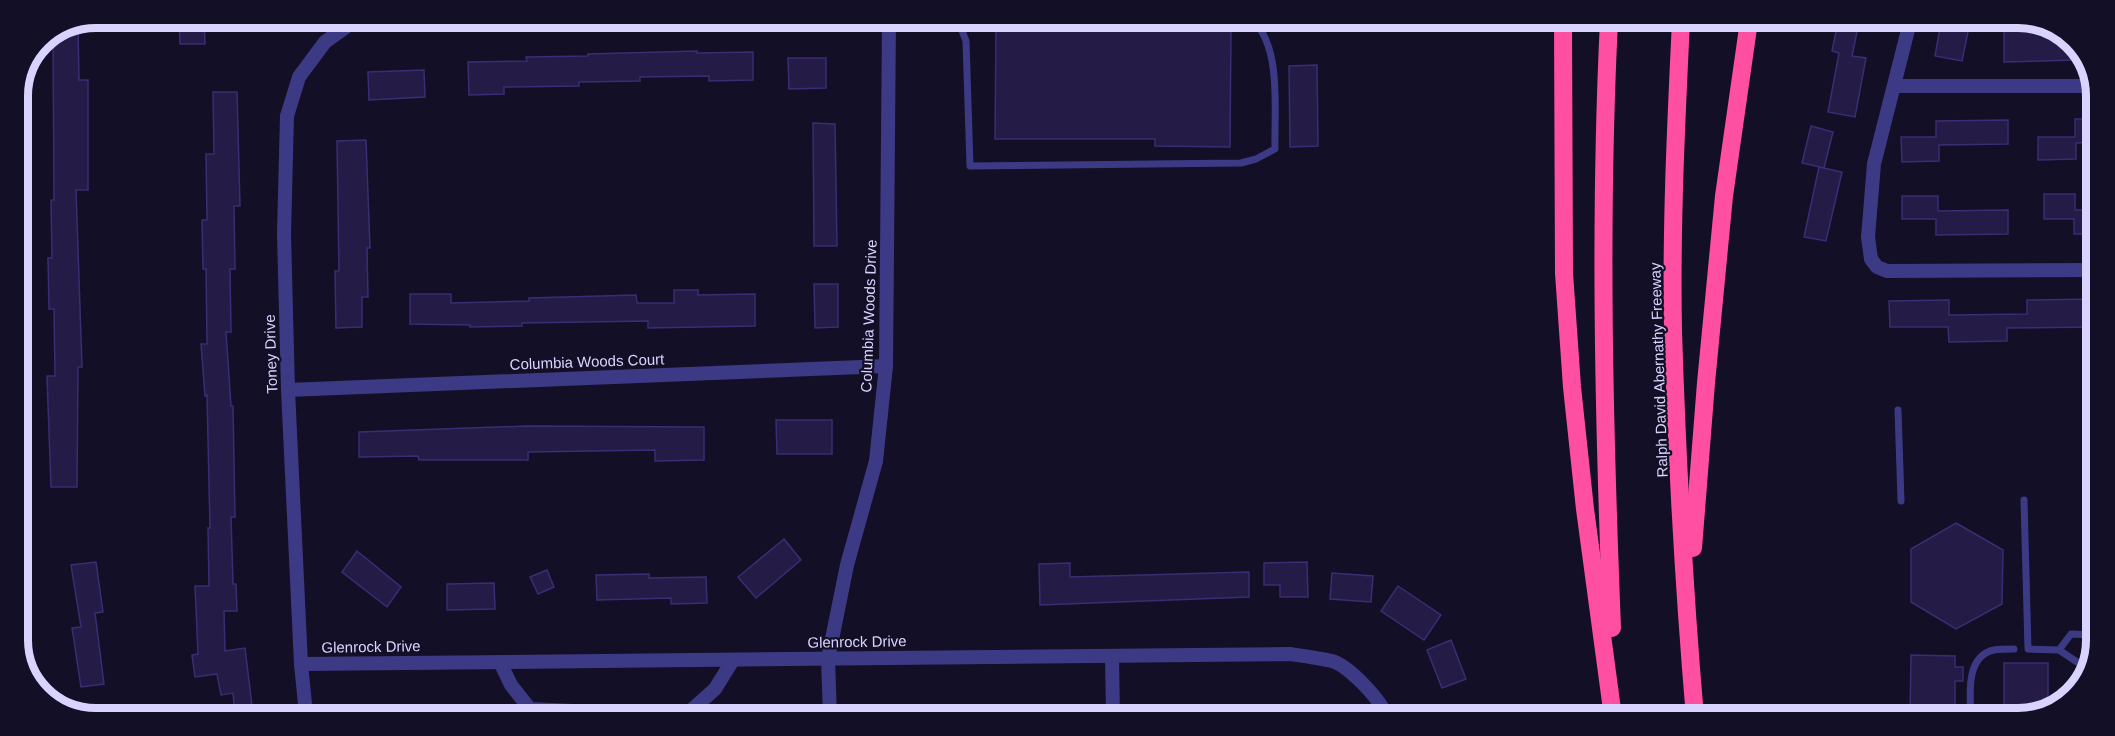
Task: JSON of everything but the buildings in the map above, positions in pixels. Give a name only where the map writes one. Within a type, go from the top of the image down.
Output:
[{"type":"highway","points":[[1563,29],[1564,273],[1572,387],[1585,509],[1615,708]]},
{"type":"highway","points":[[1609,29],[1603,293],[1606,490],[1616,708]]},
{"type":"highway","name":"Ralph David Abernathy Freeway","points":[[1681,29],[1674,166],[1673,330],[1688,631],[1694,708]]},
{"type":"highway","points":[[1688,631],[1706,383],[1723,208],[1748,29]]},
{"type":"street","name":"Toney Drive","points":[[305,708],[301,664],[288,390],[284,234],[287,116],[299,77],[325,42],[343,29]]},
{"type":"street","name":"Columbia Woods Drive","points":[[830,708],[828,659],[847,564],[876,461],[886,366],[889,29]]},
{"type":"street","points":[[1908,29],[1874,164],[1868,237],[1871,259],[1877,267],[1887,271],[2086,270]]},
{"type":"street","points":[[1894,86],[2085,86]]},
{"type":"street","name":"Columbia Woods Court","points":[[288,390],[886,366]]},
{"type":"street","name":"Glenrock Drive","points":[[301,664],[1290,654],[1335,662],[1368,688],[1383,708]]},
{"type":"street","points":[[1112,656],[1113,708]]},
{"type":"street","points":[[694,708],[715,689],[733,660]]},
{"type":"street","points":[[500,662],[511,685],[529,708]]},
{"type":"lane","points":[[962,29],[966,40],[970,166],[1242,163],[1256,159],[1275,149],[1273,61],[1268,42],[1259,29]]},
{"type":"lane","points":[[1898,410],[1901,501]]},
{"type":"lane","points":[[2021,649],[2024,500]]},
{"type":"lane","points":[[2060,650],[2071,634],[2086,635]]},
{"type":"lane","points":[[1971,708],[1970,675],[1977,664],[1992,650],[2060,650],[2081,665]]}]
